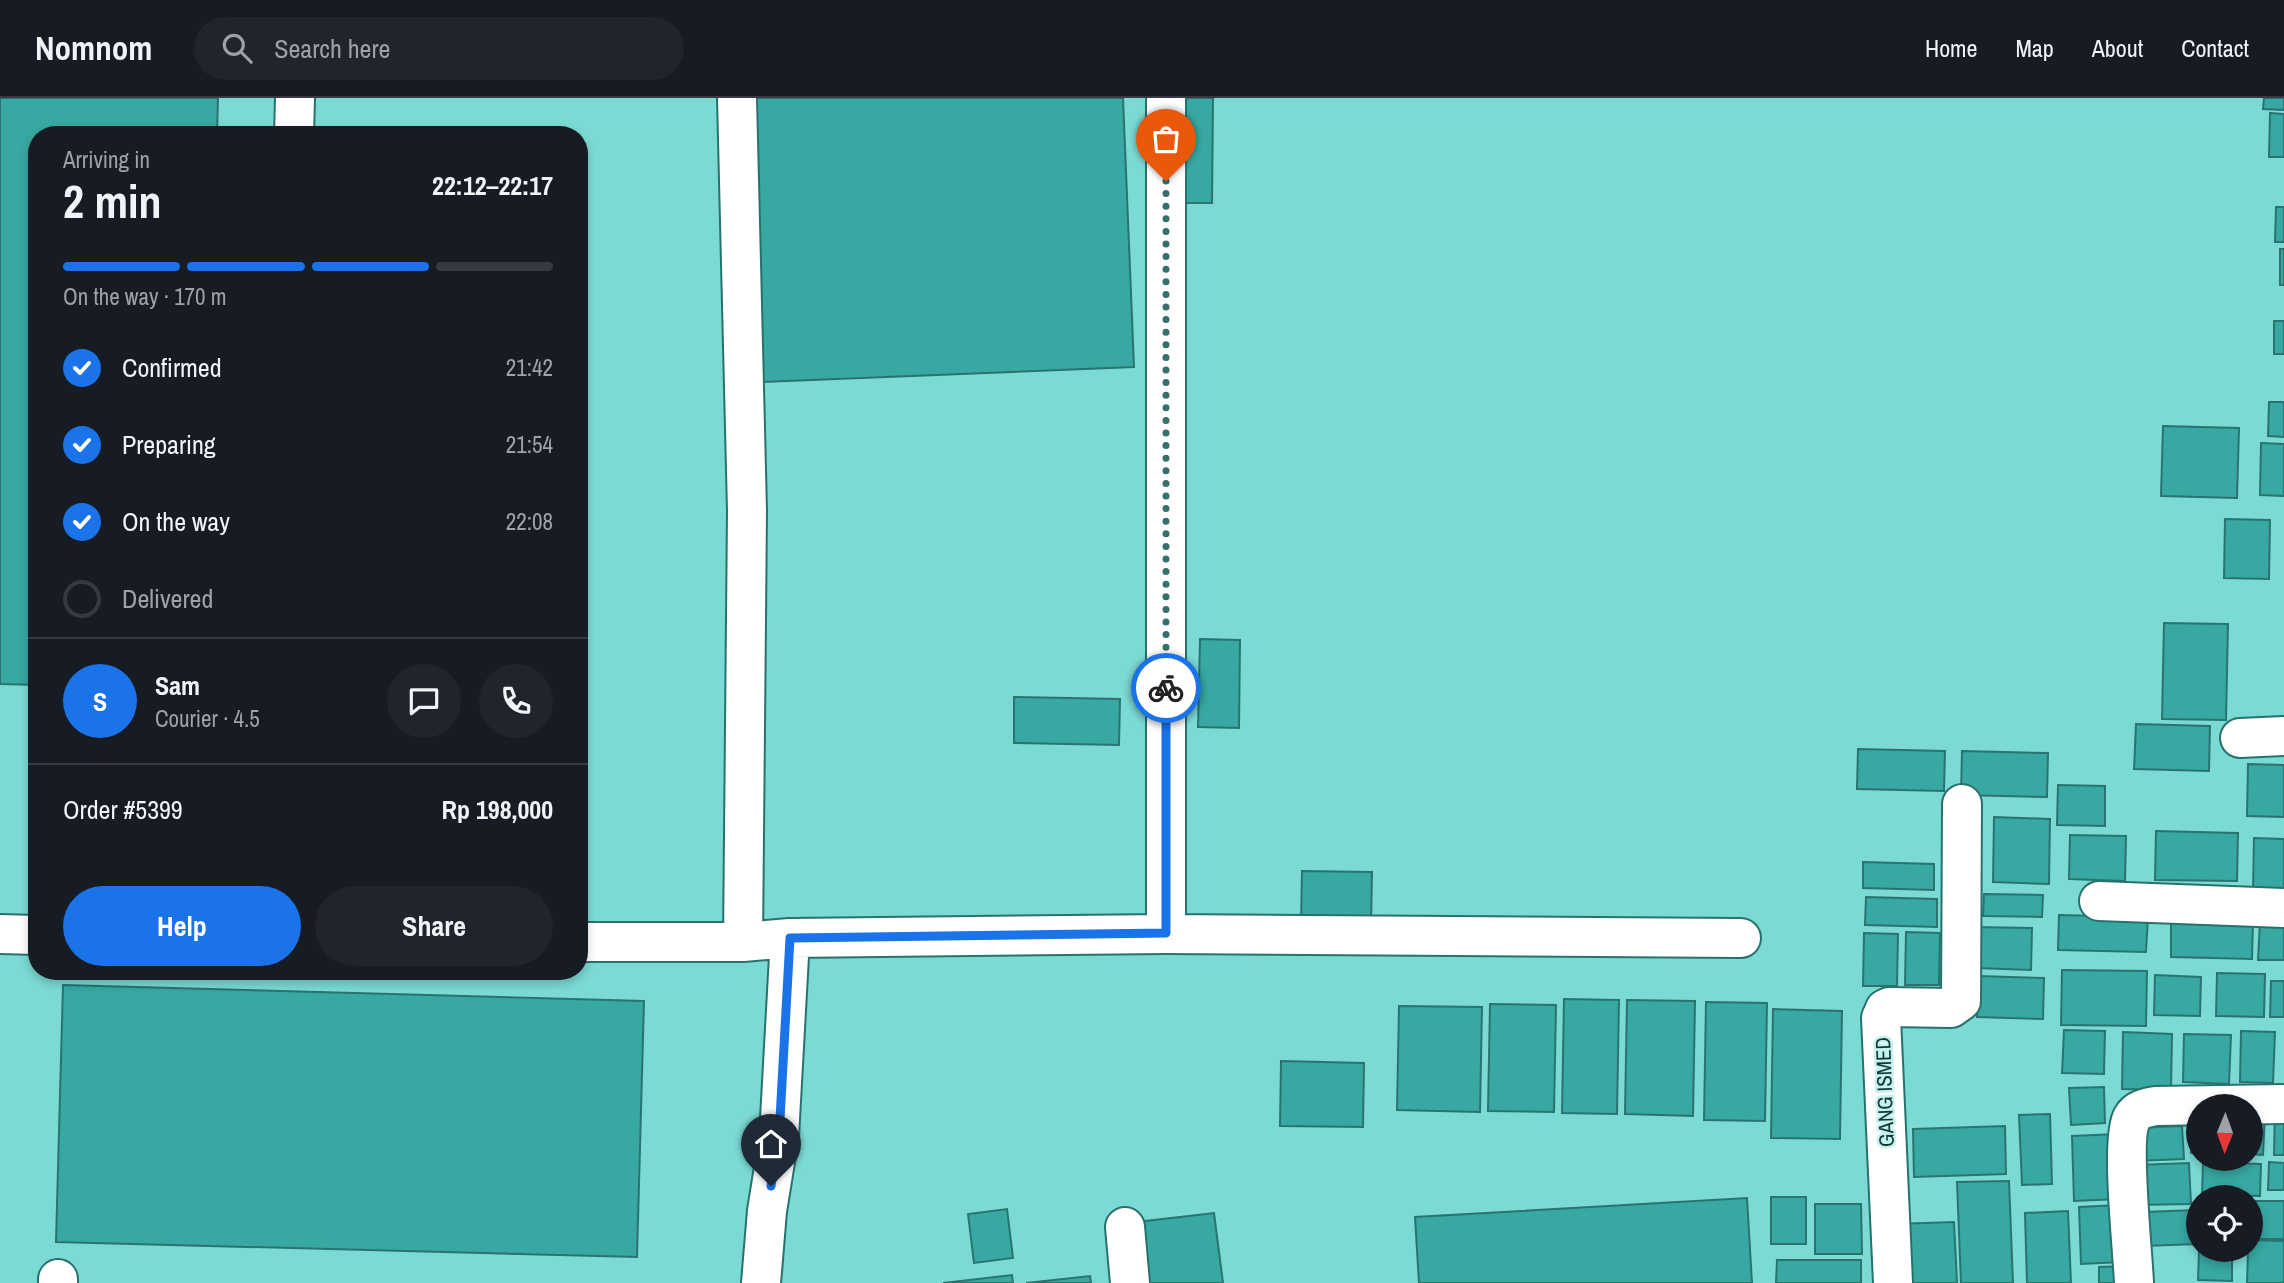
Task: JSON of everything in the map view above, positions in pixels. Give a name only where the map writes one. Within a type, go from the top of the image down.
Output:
[{"type":"street","points":[[294,126],[295,98]]},
{"type":"street","points":[[737,98],[747,511],[743,942]]},
{"type":"street","points":[[1166,98],[1166,933]]},
{"type":"street","points":[[2240,738],[2284,736]]},
{"type":"street","name":"GANG ISMED","points":[[1893,1283],[1881,1018],[1889,1007],[1951,1008],[1961,1001],[1962,804]]},
{"type":"street","points":[[2099,901],[2284,908]]},
{"type":"street","points":[[588,942],[743,942],[790,938],[1166,933],[1741,938]]},
{"type":"street","points":[[0,934],[28,935]]},
{"type":"street","points":[[761,1283],[779,1137],[790,938]]},
{"type":"street","points":[[2134,1283],[2126,1152],[2128,1127],[2132,1116],[2141,1109],[2155,1106],[2284,1104]]},
{"type":"street","points":[[1125,1227],[1130,1283]]},
{"type":"building","points":[[0,98],[218,98],[217,126],[28,126],[28,685],[0,684]]},
{"type":"building","points":[[748,98],[1123,98],[1134,367],[760,382]]},
{"type":"building","points":[[1170,98],[1213,98],[1212,203],[1169,203]]},
{"type":"building","points":[[2264,98],[2284,98],[2284,110],[2263,109]]},
{"type":"building","points":[[2270,113],[2284,114],[2284,157],[2269,157]]},
{"type":"building","points":[[2276,207],[2284,207],[2284,242],[2275,242]]},
{"type":"building","points":[[2280,249],[2284,249],[2284,285],[2280,285]]},
{"type":"building","points":[[2274,321],[2284,321],[2284,354],[2274,354]]},
{"type":"building","points":[[2269,402],[2284,402],[2284,437],[2268,436]]},
{"type":"building","points":[[2163,426],[2239,428],[2237,498],[2161,496]]},
{"type":"building","points":[[2261,443],[2284,444],[2284,496],[2260,495]]},
{"type":"building","points":[[2225,519],[2270,520],[2269,579],[2224,578]]},
{"type":"building","points":[[2164,623],[2228,624],[2226,720],[2162,719]]},
{"type":"building","points":[[1200,639],[1240,640],[1239,728],[1198,727]]},
{"type":"building","points":[[1014,697],[1120,699],[1119,745],[1014,743]]},
{"type":"building","points":[[2136,724],[2210,726],[2209,771],[2134,769]]},
{"type":"building","points":[[1858,749],[1945,751],[1944,791],[1857,789]]},
{"type":"building","points":[[1962,751],[2048,753],[2047,797],[1961,795]]},
{"type":"building","points":[[2248,764],[2284,765],[2284,817],[2247,816]]},
{"type":"building","points":[[2058,785],[2105,786],[2105,826],[2057,825]]},
{"type":"building","points":[[1994,817],[2050,819],[2049,884],[1993,882]]},
{"type":"building","points":[[2156,831],[2238,833],[2237,881],[2155,880]]},
{"type":"building","points":[[2070,835],[2126,836],[2125,881],[2069,879]]},
{"type":"building","points":[[2254,838],[2284,839],[2284,891],[2253,890]]},
{"type":"building","points":[[1863,862],[1934,864],[1934,890],[1863,888]]},
{"type":"building","points":[[1302,871],[1372,872],[1371,925],[1301,924]]},
{"type":"building","points":[[1984,894],[2043,895],[2042,917],[1983,916]]},
{"type":"building","points":[[1866,897],[1937,899],[1937,927],[1865,925]]},
{"type":"building","points":[[2059,915],[2148,917],[2146,952],[2058,950]]},
{"type":"building","points":[[2171,919],[2253,921],[2252,959],[2171,957]]},
{"type":"building","points":[[2260,921],[2284,922],[2284,960],[2258,960]]},
{"type":"building","points":[[1975,927],[2032,928],[2031,970],[1975,968]]},
{"type":"building","points":[[1906,932],[1940,933],[1939,985],[1905,985]]},
{"type":"building","points":[[1864,933],[1898,934],[1897,986],[1863,986]]},
{"type":"building","points":[[2062,970],[2147,971],[2146,1026],[2061,1025]]},
{"type":"building","points":[[2217,973],[2265,974],[2264,1017],[2216,1016]]},
{"type":"building","points":[[2155,975],[2201,977],[2200,1016],[2154,1015]]},
{"type":"building","points":[[1978,976],[2044,978],[2043,1019],[1977,1017]]},
{"type":"building","points":[[2271,981],[2284,981],[2284,1017],[2270,1017]]},
{"type":"building","points":[[63,985],[644,1001],[637,1257],[56,1242]]},
{"type":"building","points":[[1564,999],[1619,1000],[1617,1114],[1562,1113]]},
{"type":"building","points":[[1627,1000],[1695,1001],[1693,1116],[1625,1114]]},
{"type":"building","points":[[1706,1002],[1767,1003],[1765,1121],[1704,1120]]},
{"type":"building","points":[[1490,1004],[1556,1005],[1554,1112],[1488,1111]]},
{"type":"building","points":[[1399,1006],[1482,1007],[1480,1112],[1397,1110]]},
{"type":"building","points":[[1773,1009],[1842,1011],[1840,1139],[1771,1138]]},
{"type":"building","points":[[2064,1030],[2105,1031],[2104,1074],[2062,1073]]},
{"type":"building","points":[[2241,1031],[2275,1032],[2273,1083],[2240,1082]]},
{"type":"building","points":[[2123,1032],[2172,1034],[2171,1090],[2122,1089]]},
{"type":"building","points":[[2184,1034],[2231,1035],[2229,1084],[2183,1082]]},
{"type":"building","points":[[1281,1061],[1364,1063],[1363,1127],[1280,1126]]},
{"type":"building","points":[[2104,1087],[2105,1123],[2071,1125],[2069,1088]]},
{"type":"building","points":[[2275,1108],[2284,1108],[2284,1155],[2274,1155]]},
{"type":"building","points":[[2050,1114],[2052,1184],[2022,1185],[2019,1115]]},
{"type":"building","points":[[2263,1114],[2265,1114],[2263,1155]]},
{"type":"building","points":[[2005,1126],[2006,1174],[1914,1177],[1913,1129]]},
{"type":"building","points":[[2182,1126],[2184,1159],[2136,1161],[2135,1128]]},
{"type":"building","points":[[2117,1134],[2119,1199],[2074,1201],[2072,1136]]},
{"type":"building","points":[[2269,1162],[2284,1163],[2284,1190],[2268,1190]]},
{"type":"building","points":[[2186,1163],[2190,1185],[2186,1185],[2186,1204],[2137,1205],[2136,1165]]},
{"type":"building","points":[[2203,1171],[2261,1171],[2260,1185],[2202,1185]]},
{"type":"building","points":[[2009,1181],[2013,1283],[1961,1283],[1957,1182]]},
{"type":"building","points":[[1771,1197],[1806,1197],[1806,1244],[1771,1244]]},
{"type":"building","points":[[1747,1198],[1752,1283],[1419,1283],[1415,1217]]},
{"type":"building","points":[[2263,1201],[2284,1201],[2284,1239],[2263,1239]]},
{"type":"building","points":[[1815,1204],[1861,1204],[1862,1254],[1815,1254]]},
{"type":"building","points":[[2119,1205],[2121,1262],[2081,1264],[2079,1207]]},
{"type":"building","points":[[1007,1209],[1013,1258],[974,1263],[968,1214]]},
{"type":"building","points":[[2186,1210],[2186,1244],[2144,1246],[2142,1212]]},
{"type":"building","points":[[2068,1211],[2071,1283],[2027,1283],[2025,1213]]},
{"type":"building","points":[[1214,1213],[1223,1283],[1145,1283],[1137,1222]]},
{"type":"building","points":[[1954,1222],[1957,1283],[1897,1283],[1895,1224]]},
{"type":"building","points":[[2263,1240],[2284,1241],[2284,1283],[2247,1283],[2248,1262],[2263,1262]]},
{"type":"building","points":[[1777,1260],[1861,1260],[1861,1283],[1776,1283]]},
{"type":"building","points":[[2199,1262],[2232,1262],[2232,1281],[2198,1280]]},
{"type":"building","points":[[2126,1266],[2127,1283],[2099,1283],[2099,1267]]},
{"type":"building","points":[[1012,1275],[1013,1283],[943,1283]]},
{"type":"building","points":[[1090,1276],[1091,1283],[1026,1283]]},
{"type":"way so far","points":[[1166,181],[1166,688]]},
{"type":"route","points":[[771,1186],[779,1137],[790,938],[1166,933],[1166,688]]}]
